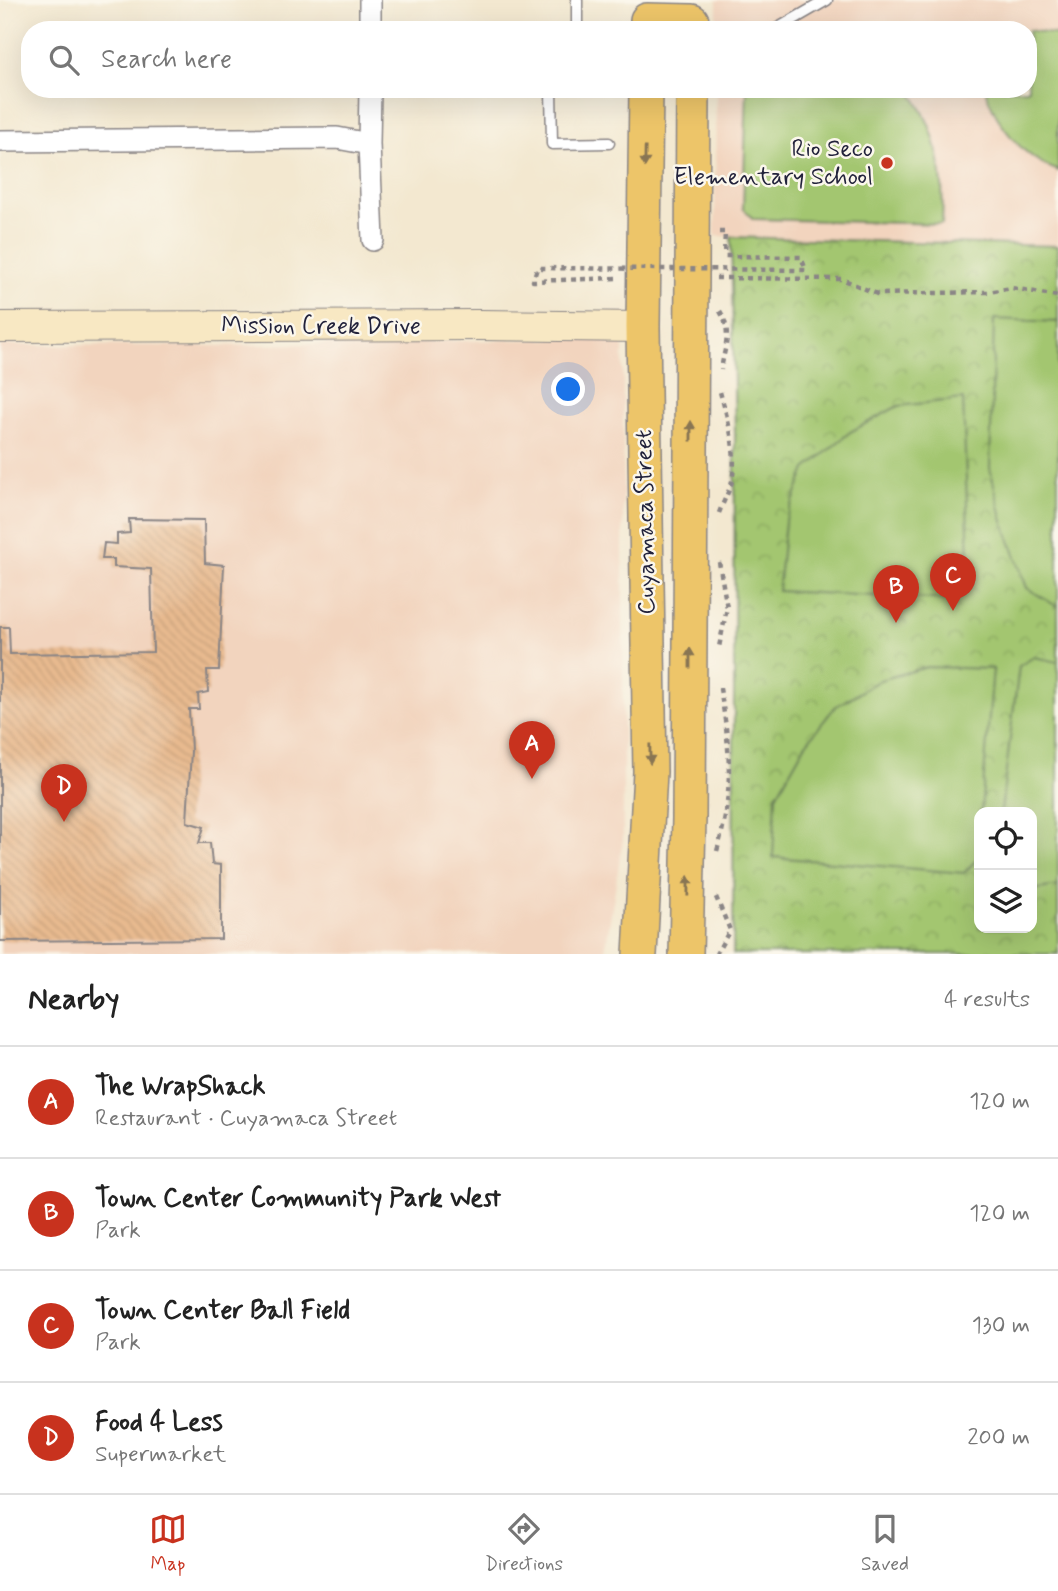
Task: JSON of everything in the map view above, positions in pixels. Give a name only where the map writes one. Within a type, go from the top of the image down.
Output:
[{"type":"main road","points":[[647,16],[692,17]]},
{"type":"main road","name":"Cuyamaca Street","points":[[640,954],[650,772],[643,327],[646,98]]},
{"type":"main road","name":"Cuyamaca Street","points":[[686,954],[690,779],[693,98]]},
{"type":"street","points":[[370,0],[370,21]]},
{"type":"street","points":[[370,98],[373,240]]},
{"type":"street","points":[[0,141],[337,138],[369,144]]},
{"type":"street","name":"Mission Creek Drive","points":[[0,327],[643,327]]},
{"type":"lane","points":[[577,0],[577,21]]},
{"type":"lane","points":[[791,21],[827,0]]},
{"type":"lane","points":[[551,98],[552,144],[609,143]]},
{"type":"path","points":[[617,278],[533,281],[537,268],[806,270],[802,257],[724,256],[725,232],[717,232],[717,244]]},
{"type":"path","points":[[715,286],[716,267]]},
{"type":"path","points":[[716,278],[842,279],[877,293],[988,292],[1012,288],[1058,296]]},
{"type":"path","points":[[715,303],[726,321],[727,349],[720,375]]},
{"type":"path","points":[[717,518],[732,480],[733,454],[719,386]]},
{"type":"path","points":[[718,552],[727,608],[718,654]]},
{"type":"path","points":[[714,863],[727,817],[730,766],[718,678]]},
{"type":"path","points":[[713,890],[730,930],[716,954]]},
{"type":"shaded area","name":"Rio Seco Elementary School","points":[[717,0],[1058,0],[1058,246],[715,236],[716,98],[1037,98],[1037,21],[717,21]]},
{"type":"shaded area","points":[[623,338],[623,839],[605,951],[425,954],[0,954],[0,345],[213,346]]},
{"type":"green space","points":[[1037,32],[1058,35],[1058,171],[1033,157],[1012,139],[988,98],[1037,98]]},
{"type":"green space","points":[[747,98],[914,98],[927,119],[941,170],[942,224],[753,219],[743,208]]},
{"type":"green space","points":[[731,237],[1058,246],[1058,954],[733,954],[735,434]]},
{"type":"green space","points":[[994,319],[1058,322],[1058,607],[1027,588],[1002,518],[990,468]]},
{"type":"green space","points":[[963,399],[970,585],[953,600],[778,591],[785,522],[806,469],[850,432],[898,406]]},
{"type":"green space","points":[[1034,657],[1058,662],[1058,886],[1037,889],[1037,807],[1002,807],[1019,666]]},
{"type":"green space","points":[[927,667],[993,669],[981,807],[974,807],[974,862],[964,873],[773,857],[776,796],[805,745],[835,707],[880,680]]},
{"type":"building","points":[[129,519],[204,520],[205,563],[224,565],[219,670],[207,670],[208,692],[198,694],[199,709],[189,709],[191,751],[187,822],[204,827],[199,843],[210,843],[212,864],[221,865],[221,939],[0,941],[0,627],[9,627],[10,654],[153,652],[151,569],[114,567],[114,559],[102,559],[104,543],[117,544],[117,534],[130,533]]},
{"type":"place","name":"Rio Seco Elementary School","points":[[887,163]]},
{"type":"place","name":"Town Center Ball Field","points":[[953,611]]},
{"type":"place","name":"Town Center Community Park West","points":[[896,623]]},
{"type":"place","name":"The WrapShack","points":[[532,779]]},
{"type":"place","name":"Food 4 Less","points":[[64,822]]}]
